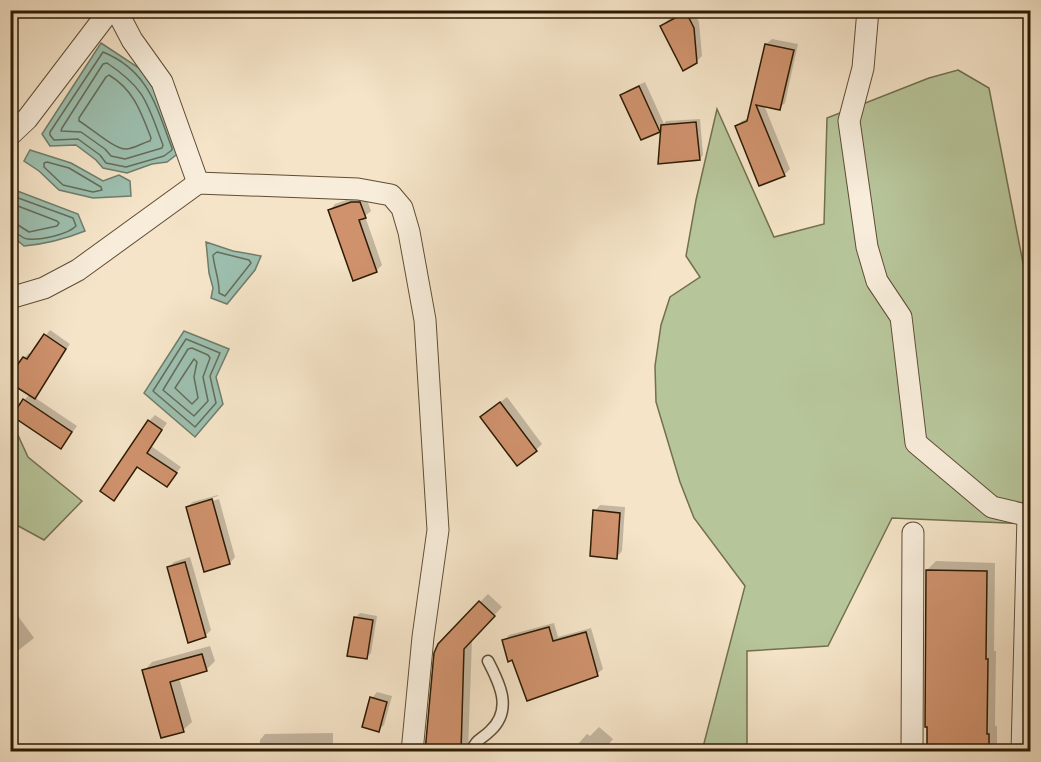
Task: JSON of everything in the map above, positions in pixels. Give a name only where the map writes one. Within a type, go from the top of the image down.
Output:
[{"type":"street","points":[[10,135],[27,119],[110,10]]},
{"type":"street","points":[[120,10],[121,19],[132,40],[162,82],[198,183]]},
{"type":"street","points":[[868,10],[863,68],[849,121],[867,247],[877,281],[901,317],[916,443],[992,507],[1029,516],[1022,752]]},
{"type":"street","points":[[10,298],[44,288],[78,270],[198,183],[358,189],[391,195],[402,208],[409,232],[425,320],[438,530],[423,638],[412,752]]},
{"type":"street","points":[[912,752],[913,533]]},
{"type":"lane","points":[[471,752],[474,742],[490,732],[501,719],[504,699],[488,661]]},
{"type":"shaded area","points":[[958,70],[989,88],[1030,299],[1030,524],[892,518],[828,646],[747,651],[747,751],[702,751],[745,586],[694,518],[680,482],[656,402],[655,366],[661,325],[670,297],[700,277],[686,256],[717,109],[774,237],[824,224],[827,118],[929,78]]},
{"type":"shaded area","points":[[11,420],[28,457],[82,501],[44,540],[11,522]]},
{"type":"water","points":[[101,43],[139,68],[156,88],[180,152],[167,162],[152,164],[127,173],[103,168],[76,145],[50,146],[42,134]]},
{"type":"water","points":[[30,150],[71,163],[103,181],[119,175],[130,181],[131,196],[93,198],[59,190],[39,171],[24,161]]},
{"type":"water","points":[[12,189],[78,214],[85,231],[55,241],[24,246],[11,235]]},
{"type":"water","points":[[206,242],[233,251],[261,256],[255,270],[227,304],[211,298],[213,288]]},
{"type":"water","points":[[184,331],[229,349],[216,377],[223,404],[195,437],[144,393]]},
{"type":"building","points":[[686,12],[694,28],[697,63],[683,71],[660,26]]},
{"type":"building","points":[[765,44],[794,50],[780,110],[756,105],[785,176],[759,186],[735,126],[747,121]]},
{"type":"building","points":[[639,86],[660,132],[641,140],[620,95]]},
{"type":"building","points":[[696,122],[700,160],[658,164],[661,125]]},
{"type":"building","points":[[351,202],[360,202],[366,218],[359,220],[377,272],[353,281],[328,210]]},
{"type":"building","points":[[44,334],[66,349],[35,399],[10,383],[10,375],[23,357],[27,359]]},
{"type":"building","points":[[23,399],[72,432],[61,449],[12,416]]},
{"type":"building","points":[[500,402],[537,451],[517,466],[480,417]]},
{"type":"building","points":[[148,420],[162,430],[147,453],[177,473],[167,487],[137,467],[114,501],[100,491]]},
{"type":"building","points":[[212,499],[230,564],[204,572],[186,507]]},
{"type":"building","points":[[593,510],[620,513],[617,559],[590,556]]},
{"type":"building","points":[[185,562],[206,637],[188,643],[167,567]]},
{"type":"building","points":[[926,570],[987,571],[986,659],[988,659],[987,734],[989,734],[989,752],[927,752],[927,727],[925,727]]},
{"type":"building","points":[[479,601],[495,616],[464,649],[461,752],[425,752],[434,653],[438,644]]},
{"type":"building","points":[[354,617],[373,620],[367,659],[347,656]]},
{"type":"building","points":[[549,627],[553,641],[586,632],[598,676],[527,701],[512,660],[508,662],[502,640]]},
{"type":"building","points":[[202,654],[207,671],[170,682],[184,732],[161,738],[142,670]]},
{"type":"building","points":[[370,697],[387,702],[379,732],[362,727]]}]
